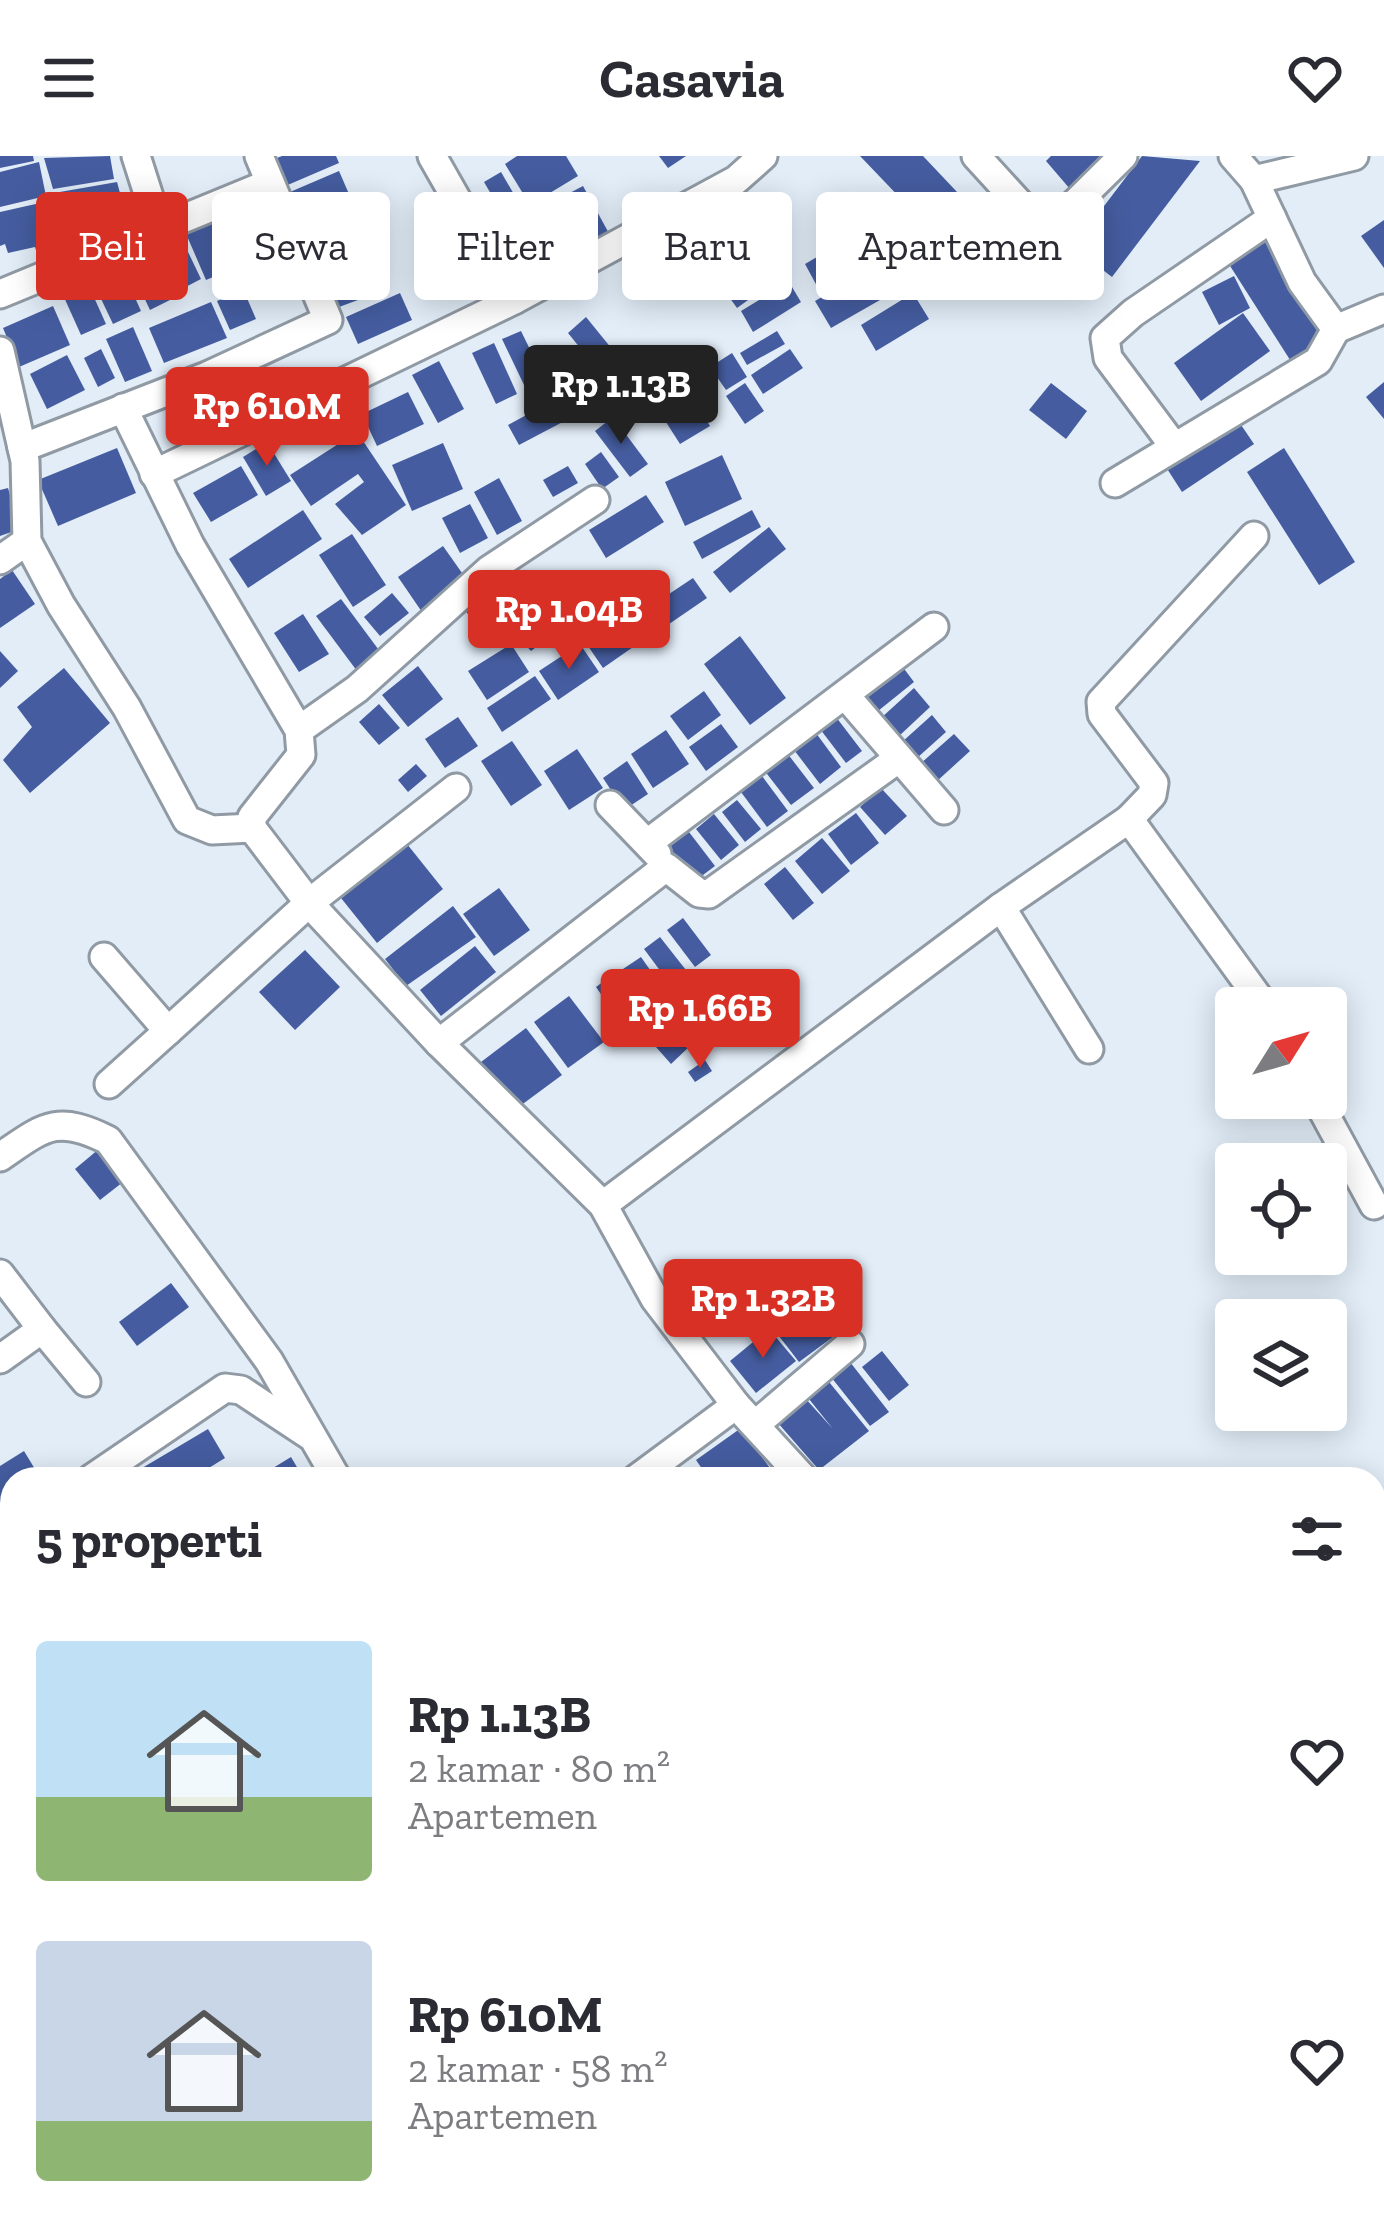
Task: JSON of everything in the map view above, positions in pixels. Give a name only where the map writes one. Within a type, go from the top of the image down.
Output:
[{"type":"street","points":[[136,156],[148,192]]},
{"type":"street","points":[[432,156],[452,192]]},
{"type":"street","points":[[598,255],[736,181],[763,156]]},
{"type":"street","points":[[976,156],[1010,192]]},
{"type":"street","points":[[1087,192],[1124,156]]},
{"type":"street","points":[[1233,156],[1254,180],[1302,282],[1336,329]]},
{"type":"street","points":[[1254,180],[1354,156]]},
{"type":"street","points":[[22,448],[328,320],[265,169],[188,212]]},
{"type":"street","points":[[1173,446],[1108,358],[1105,338],[1132,313],[1272,218]]},
{"type":"street","points":[[0,294],[36,279]]},
{"type":"street","points":[[154,474],[514,300]]},
{"type":"street","points":[[1114,483],[1318,361],[1336,329],[1384,309]]},
{"type":"street","points":[[0,351],[22,448],[27,541],[188,820],[212,830],[252,828]]},
{"type":"street","points":[[124,408],[154,474],[299,730],[301,755],[253,817],[252,828],[309,903],[439,1043],[603,1205],[655,1299],[793,1467]]},
{"type":"street","points":[[299,730],[357,689],[489,570],[595,500]]},
{"type":"street","points":[[603,1205],[1000,907],[1129,819],[1152,795],[1154,783],[1102,714],[1101,702],[1254,536]]},
{"type":"street","points":[[0,560],[27,541]]},
{"type":"street","points":[[650,842],[934,627]]},
{"type":"street","points":[[846,696],[944,810]]},
{"type":"street","points":[[610,805],[650,842],[666,867],[699,893],[709,894],[898,759]]},
{"type":"street","points":[[109,1084],[309,903],[456,788]]},
{"type":"street","points":[[1129,819],[1252,987]]},
{"type":"street","points":[[439,1043],[666,867]]},
{"type":"street","points":[[1000,907],[1089,1049]]},
{"type":"street","points":[[104,957],[168,1031]]},
{"type":"street","points":[[1327,1119],[1374,1205]]},
{"type":"street","points":[[0,1157],[47,1125],[79,1126],[108,1139],[269,1361],[330,1467]]},
{"type":"street","points":[[0,1274],[86,1382]]},
{"type":"street","points":[[0,1359],[42,1329]]},
{"type":"street","points":[[657,1467],[746,1415],[850,1343]]},
{"type":"street","points":[[109,1467],[225,1388],[241,1390],[313,1437]]},
{"type":"building","points":[[0,156],[33,156],[34,161],[0,168]]},
{"type":"building","points":[[110,156],[114,179],[53,189],[44,158]]},
{"type":"building","points":[[336,156],[339,163],[283,187],[272,160]]},
{"type":"building","points":[[517,156],[566,156],[578,176],[552,192],[522,192],[505,164]]},
{"type":"building","points":[[659,156],[686,156],[668,168]]},
{"type":"building","points":[[860,156],[923,156],[957,192],[894,192]]},
{"type":"building","points":[[1051,156],[1106,156],[1079,192],[1073,192],[1046,161]]},
{"type":"building","points":[[1142,156],[1200,161],[1112,277],[1104,271],[1104,206]]},
{"type":"building","points":[[39,162],[45,192],[0,207],[0,172]]},
{"type":"building","points":[[339,171],[348,192],[290,192]]},
{"type":"building","points":[[501,172],[513,192],[490,192],[484,182]]},
{"type":"building","points":[[117,182],[120,192],[60,192]]},
{"type":"building","points":[[36,204],[36,250],[8,253],[5,244],[0,246],[0,212]]},
{"type":"building","points":[[598,213],[611,237],[598,244]]},
{"type":"building","points":[[212,220],[212,277],[206,280],[188,238],[188,227]]},
{"type":"building","points":[[1384,220],[1384,268],[1361,236]]},
{"type":"building","points":[[1260,234],[1328,341],[1292,363],[1225,258]]},
{"type":"building","points":[[188,252],[201,279],[188,286]]},
{"type":"building","points":[[816,258],[816,284],[805,264]]},
{"type":"building","points":[[1234,276],[1250,308],[1219,325],[1202,292]]},
{"type":"building","points":[[792,287],[801,302],[753,332],[741,311],[759,300],[792,300]]},
{"type":"building","points":[[400,293],[412,320],[358,344],[346,317]]},
{"type":"building","points":[[65,300],[95,300],[106,324],[81,335]]},
{"type":"building","points":[[102,300],[136,300],[141,311],[113,324]]},
{"type":"building","points":[[145,300],[170,300],[150,310]]},
{"type":"building","points":[[248,300],[256,319],[230,330],[217,301]]},
{"type":"building","points":[[817,300],[880,300],[831,328]]},
{"type":"building","points":[[902,300],[917,300],[929,319],[876,351],[861,325]]},
{"type":"building","points":[[211,302],[227,338],[164,363],[149,328]]},
{"type":"building","points":[[53,306],[70,345],[19,367],[3,328]]},
{"type":"building","points":[[1243,313],[1270,351],[1201,401],[1174,363]]},
{"type":"building","points":[[586,317],[625,365],[606,380],[568,333]]},
{"type":"building","points":[[133,327],[152,371],[125,382],[106,339]]},
{"type":"building","points":[[521,331],[544,378],[525,387],[502,339]]},
{"type":"building","points":[[777,331],[785,344],[747,365],[740,353]]},
{"type":"building","points":[[494,343],[517,394],[496,404],[472,353]]},
{"type":"building","points":[[101,349],[115,378],[98,387],[84,358]]},
{"type":"building","points":[[790,349],[803,368],[763,394],[751,375]]},
{"type":"building","points":[[732,353],[747,377],[726,390],[710,367]]},
{"type":"building","points":[[67,355],[85,390],[47,409],[30,374]]},
{"type":"building","points":[[439,361],[464,409],[438,423],[412,375]]},
{"type":"building","points":[[581,366],[604,403],[586,414],[563,377]]},
{"type":"building","points":[[681,378],[710,426],[680,444],[650,397]]},
{"type":"building","points":[[1384,382],[1384,419],[1366,397]]},
{"type":"building","points":[[745,383],[764,411],[745,424],[726,396]]},
{"type":"building","points":[[1051,383],[1087,411],[1066,439],[1029,410]]},
{"type":"building","points":[[633,387],[649,409],[629,424],[613,402]]},
{"type":"building","points":[[408,392],[424,424],[377,446],[362,414]]},
{"type":"building","points":[[563,395],[574,416],[519,445],[508,425]]},
{"type":"building","points":[[1235,416],[1254,444],[1182,492],[1164,464]]},
{"type":"building","points":[[613,417],[648,464],[630,477],[595,431]]},
{"type":"building","points":[[357,432],[406,505],[362,535],[335,504],[364,482],[358,474],[311,506],[290,475]]},
{"type":"building","points":[[267,442],[291,481],[266,496],[243,457]]},
{"type":"building","points":[[443,443],[463,489],[412,511],[392,465]]},
{"type":"building","points":[[117,448],[136,493],[58,526],[38,480]]},
{"type":"building","points":[[1284,448],[1355,562],[1319,585],[1247,472]]},
{"type":"building","points":[[601,452],[619,477],[602,489],[585,464]]},
{"type":"building","points":[[722,455],[742,499],[685,526],[665,482]]},
{"type":"building","points":[[241,466],[258,495],[211,522],[193,493]]},
{"type":"building","points":[[568,466],[578,483],[553,497],[543,480]]},
{"type":"building","points":[[499,478],[522,521],[497,535],[474,492]]},
{"type":"building","points":[[8,488],[20,529],[0,536],[0,490]]},
{"type":"building","points":[[646,495],[664,522],[606,558],[589,530]]},
{"type":"building","points":[[470,504],[488,538],[460,553],[442,518]]},
{"type":"building","points":[[303,510],[322,539],[248,588],[229,559]]},
{"type":"building","points":[[752,510],[761,527],[702,559],[693,542]]},
{"type":"building","points":[[769,527],[786,549],[730,593],[713,572]]},
{"type":"building","points":[[352,534],[386,585],[353,607],[319,555]]},
{"type":"building","points":[[443,546],[467,580],[422,612],[398,577]]},
{"type":"building","points":[[12,570],[35,604],[0,628],[0,579]]},
{"type":"building","points":[[693,578],[707,598],[656,633],[642,612]]},
{"type":"building","points":[[512,581],[548,638],[531,651],[505,623],[483,638],[466,611]]},
{"type":"building","points":[[392,593],[409,613],[380,636],[364,617]]},
{"type":"building","points":[[341,599],[387,661],[363,679],[316,616]]},
{"type":"building","points":[[303,614],[329,654],[299,672],[274,633]]},
{"type":"building","points":[[631,617],[646,638],[603,668],[588,646]]},
{"type":"building","points":[[740,636],[786,698],[750,725],[704,664]]},
{"type":"building","points":[[511,644],[529,672],[487,700],[468,671]]},
{"type":"building","points":[[580,644],[599,672],[558,700],[539,671]]},
{"type":"building","points":[[0,651],[18,671],[0,688]]},
{"type":"building","points":[[899,662],[914,682],[878,711],[862,692]]},
{"type":"building","points":[[418,666],[443,699],[408,727],[382,695]]},
{"type":"building","points":[[64,668],[110,723],[30,793],[3,760],[32,727],[17,707]]},
{"type":"building","points":[[535,676],[551,699],[502,732],[487,708]]},
{"type":"building","points":[[914,688],[930,707],[898,737],[881,718]]},
{"type":"building","points":[[704,691],[721,715],[688,740],[670,716]]},
{"type":"building","points":[[379,704],[400,728],[379,745],[359,722]]},
{"type":"building","points":[[932,715],[946,732],[917,758],[902,742]]},
{"type":"building","points":[[458,717],[478,746],[445,768],[425,739]]},
{"type":"building","points":[[836,717],[862,751],[846,763],[820,729]]},
{"type":"building","points":[[721,724],[738,747],[706,771],[689,747]]},
{"type":"building","points":[[813,729],[841,767],[820,784],[791,746]]},
{"type":"building","points":[[666,730],[689,764],[653,788],[631,754]]},
{"type":"building","points":[[954,734],[970,751],[936,782],[920,764]]},
{"type":"building","points":[[512,741],[542,785],[511,806],[481,761]]},
{"type":"building","points":[[577,749],[603,788],[569,810],[544,771]]},
{"type":"building","points":[[787,753],[814,788],[791,805],[764,770]]},
{"type":"building","points":[[627,761],[648,794],[624,810],[603,778]]},
{"type":"building","points":[[416,764],[427,776],[408,792],[398,780]]},
{"type":"building","points":[[759,772],[788,811],[767,827],[738,788]]},
{"type":"building","points":[[881,788],[907,816],[885,835],[860,807]]},
{"type":"building","points":[[737,800],[761,829],[745,842],[722,812]]},
{"type":"building","points":[[856,813],[879,843],[851,865],[828,834]]},
{"type":"building","points":[[714,814],[739,845],[721,860],[696,829]]},
{"type":"building","points":[[689,832],[715,866],[695,881],[669,847]]},
{"type":"building","points":[[822,838],[850,871],[822,894],[795,861]]},
{"type":"building","points":[[407,844],[443,889],[377,943],[341,898]]},
{"type":"building","points":[[785,867],[814,903],[793,920],[764,884]]},
{"type":"building","points":[[499,888],[530,930],[494,956],[463,914]]},
{"type":"building","points":[[453,906],[476,937],[406,986],[385,959]]},
{"type":"building","points":[[683,918],[711,955],[695,967],[667,930]]},
{"type":"building","points":[[660,937],[693,979],[676,992],[644,949]]},
{"type":"building","points":[[475,946],[496,972],[441,1016],[420,990]]},
{"type":"building","points":[[305,950],[340,987],[295,1030],[259,992]]},
{"type":"building","points":[[641,957],[664,990],[647,1002],[623,969]]},
{"type":"building","points":[[615,973],[641,1009],[621,1023],[596,987]]},
{"type":"building","points":[[569,996],[604,1042],[568,1068],[534,1022]]},
{"type":"building","points":[[661,1012],[691,1045],[671,1064],[641,1030]]},
{"type":"building","points":[[526,1028],[562,1075],[516,1109],[481,1062]]},
{"type":"building","points":[[705,1060],[712,1071],[695,1082],[688,1072]]},
{"type":"building","points":[[106,1143],[132,1175],[100,1200],[75,1169]]},
{"type":"building","points":[[832,1261],[856,1293],[834,1310],[809,1278]]},
{"type":"building","points":[[171,1283],[189,1307],[137,1346],[119,1322]]},
{"type":"building","points":[[810,1298],[837,1334],[799,1362],[772,1327]]},
{"type":"building","points":[[769,1329],[796,1361],[756,1393],[730,1361]]},
{"type":"building","points":[[882,1351],[909,1385],[889,1401],[862,1367]]},
{"type":"building","points":[[850,1362],[889,1412],[870,1426],[831,1377]]},
{"type":"building","points":[[825,1377],[869,1431],[823,1467],[816,1467],[778,1423],[805,1398],[833,1429],[805,1394]]},
{"type":"building","points":[[741,1428],[769,1467],[701,1467],[696,1460]]},
{"type":"building","points":[[208,1429],[225,1458],[210,1467],[144,1467]]},
{"type":"building","points":[[24,1451],[34,1467],[0,1467]]},
{"type":"building","points":[[291,1457],[297,1467],[275,1467]]}]
